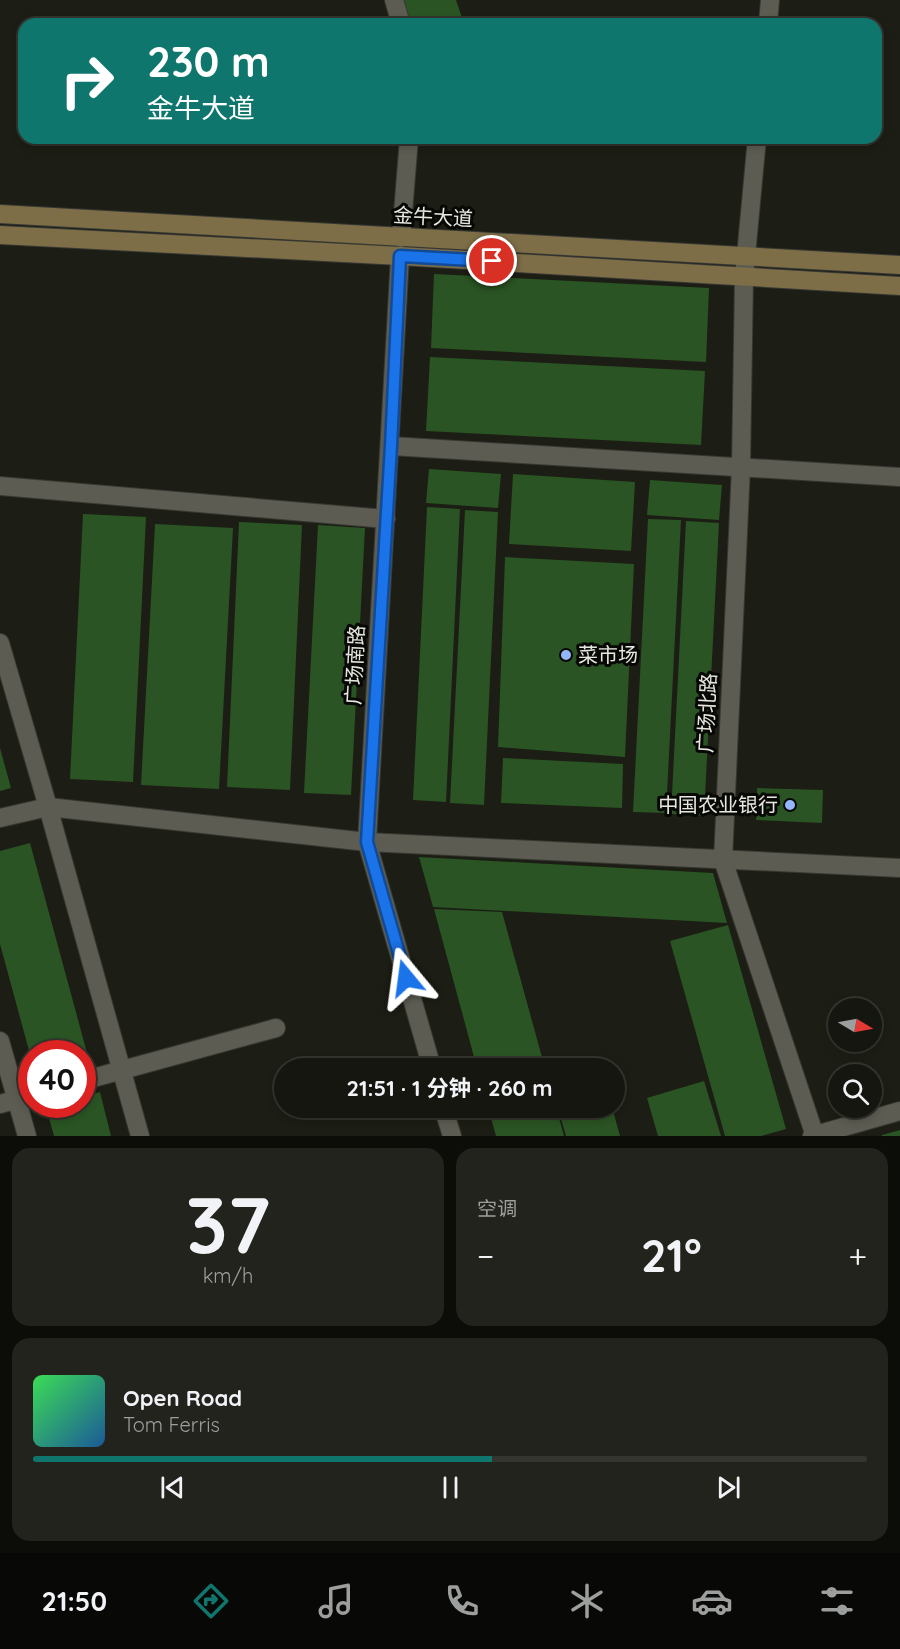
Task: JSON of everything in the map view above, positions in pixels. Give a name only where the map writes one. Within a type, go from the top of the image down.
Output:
[{"type":"main road","name":"金牛大道","points":[[0,213],[744,277],[900,286]]},
{"type":"main road","name":"金牛大道","points":[[0,235],[746,255],[900,265]]},
{"type":"street","points":[[394,0],[399,18]]},
{"type":"street","points":[[768,18],[770,0]]},
{"type":"street","name":"广场南路","points":[[409,144],[367,842],[429,1058]]},
{"type":"street","name":"广场北路","points":[[756,144],[744,277],[741,467],[723,860],[814,1136]]},
{"type":"street","points":[[391,446],[900,477]]},
{"type":"street","points":[[0,486],[386,519]]},
{"type":"street","points":[[0,642],[140,1136]]},
{"type":"street","points":[[0,818],[48,807],[367,842],[900,868]]},
{"type":"street","points":[[96,1078],[276,1028]]},
{"type":"street","points":[[0,1041],[27,1136]]},
{"type":"street","points":[[814,1136],[900,1111]]},
{"type":"street","points":[[447,1118],[452,1136]]},
{"type":"building","points":[[402,0],[456,0],[462,18],[408,18]]},
{"type":"building","points":[[434,274],[709,288],[706,362],[431,348]]},
{"type":"building","points":[[430,357],[705,371],[701,445],[426,431]]},
{"type":"building","points":[[429,469],[501,474],[498,508],[426,503]]},
{"type":"building","points":[[513,474],[635,482],[631,551],[509,544]]},
{"type":"building","points":[[650,480],[722,485],[719,520],[647,515]]},
{"type":"building","points":[[427,507],[460,509],[446,802],[413,800]]},
{"type":"building","points":[[465,510],[498,512],[484,805],[450,803]]},
{"type":"building","points":[[83,514],[146,517],[133,782],[70,779]]},
{"type":"building","points":[[648,519],[681,520],[666,813],[633,812]]},
{"type":"building","points":[[686,521],[719,523],[704,816],[671,814]]},
{"type":"building","points":[[239,522],[302,525],[290,790],[227,787]]},
{"type":"building","points":[[155,524],[233,528],[219,789],[141,785]]},
{"type":"building","points":[[318,525],[365,528],[351,795],[304,793]]},
{"type":"building","name":"菜市场","points":[[505,557],[634,564],[625,757],[498,747]]},
{"type":"building","points":[[0,748],[11,788],[0,791]]},
{"type":"building","points":[[503,758],[623,764],[622,808],[501,803]]},
{"type":"building","name":"中国农业银行","points":[[757,788],[823,790],[822,823],[756,820]]},
{"type":"building","points":[[30,843],[83,1040],[26,1040],[0,944],[0,851]]},
{"type":"building","points":[[419,857],[713,873],[727,923],[433,907]]},
{"type":"building","points":[[434,909],[502,912],[542,1058],[474,1058]]},
{"type":"building","points":[[728,925],[786,1129],[761,1136],[725,1136],[670,941]]},
{"type":"building","points":[[704,1081],[721,1136],[658,1136],[647,1098]]},
{"type":"building","points":[[100,1092],[111,1136],[54,1136],[49,1118],[96,1118],[96,1093]]},
{"type":"building","points":[[491,1118],[559,1118],[564,1136],[496,1136]]},
{"type":"building","points":[[561,1118],[615,1118],[620,1136],[566,1136]]},
{"type":"building","points":[[900,1130],[900,1136],[882,1136],[882,1135]]},
{"type":"place","name":"菜市场","points":[[566,655]]},
{"type":"place","name":"中国农业银行","points":[[790,805]]},
{"type":"route","points":[[406,978],[367,842],[400,256],[492,261]]}]
